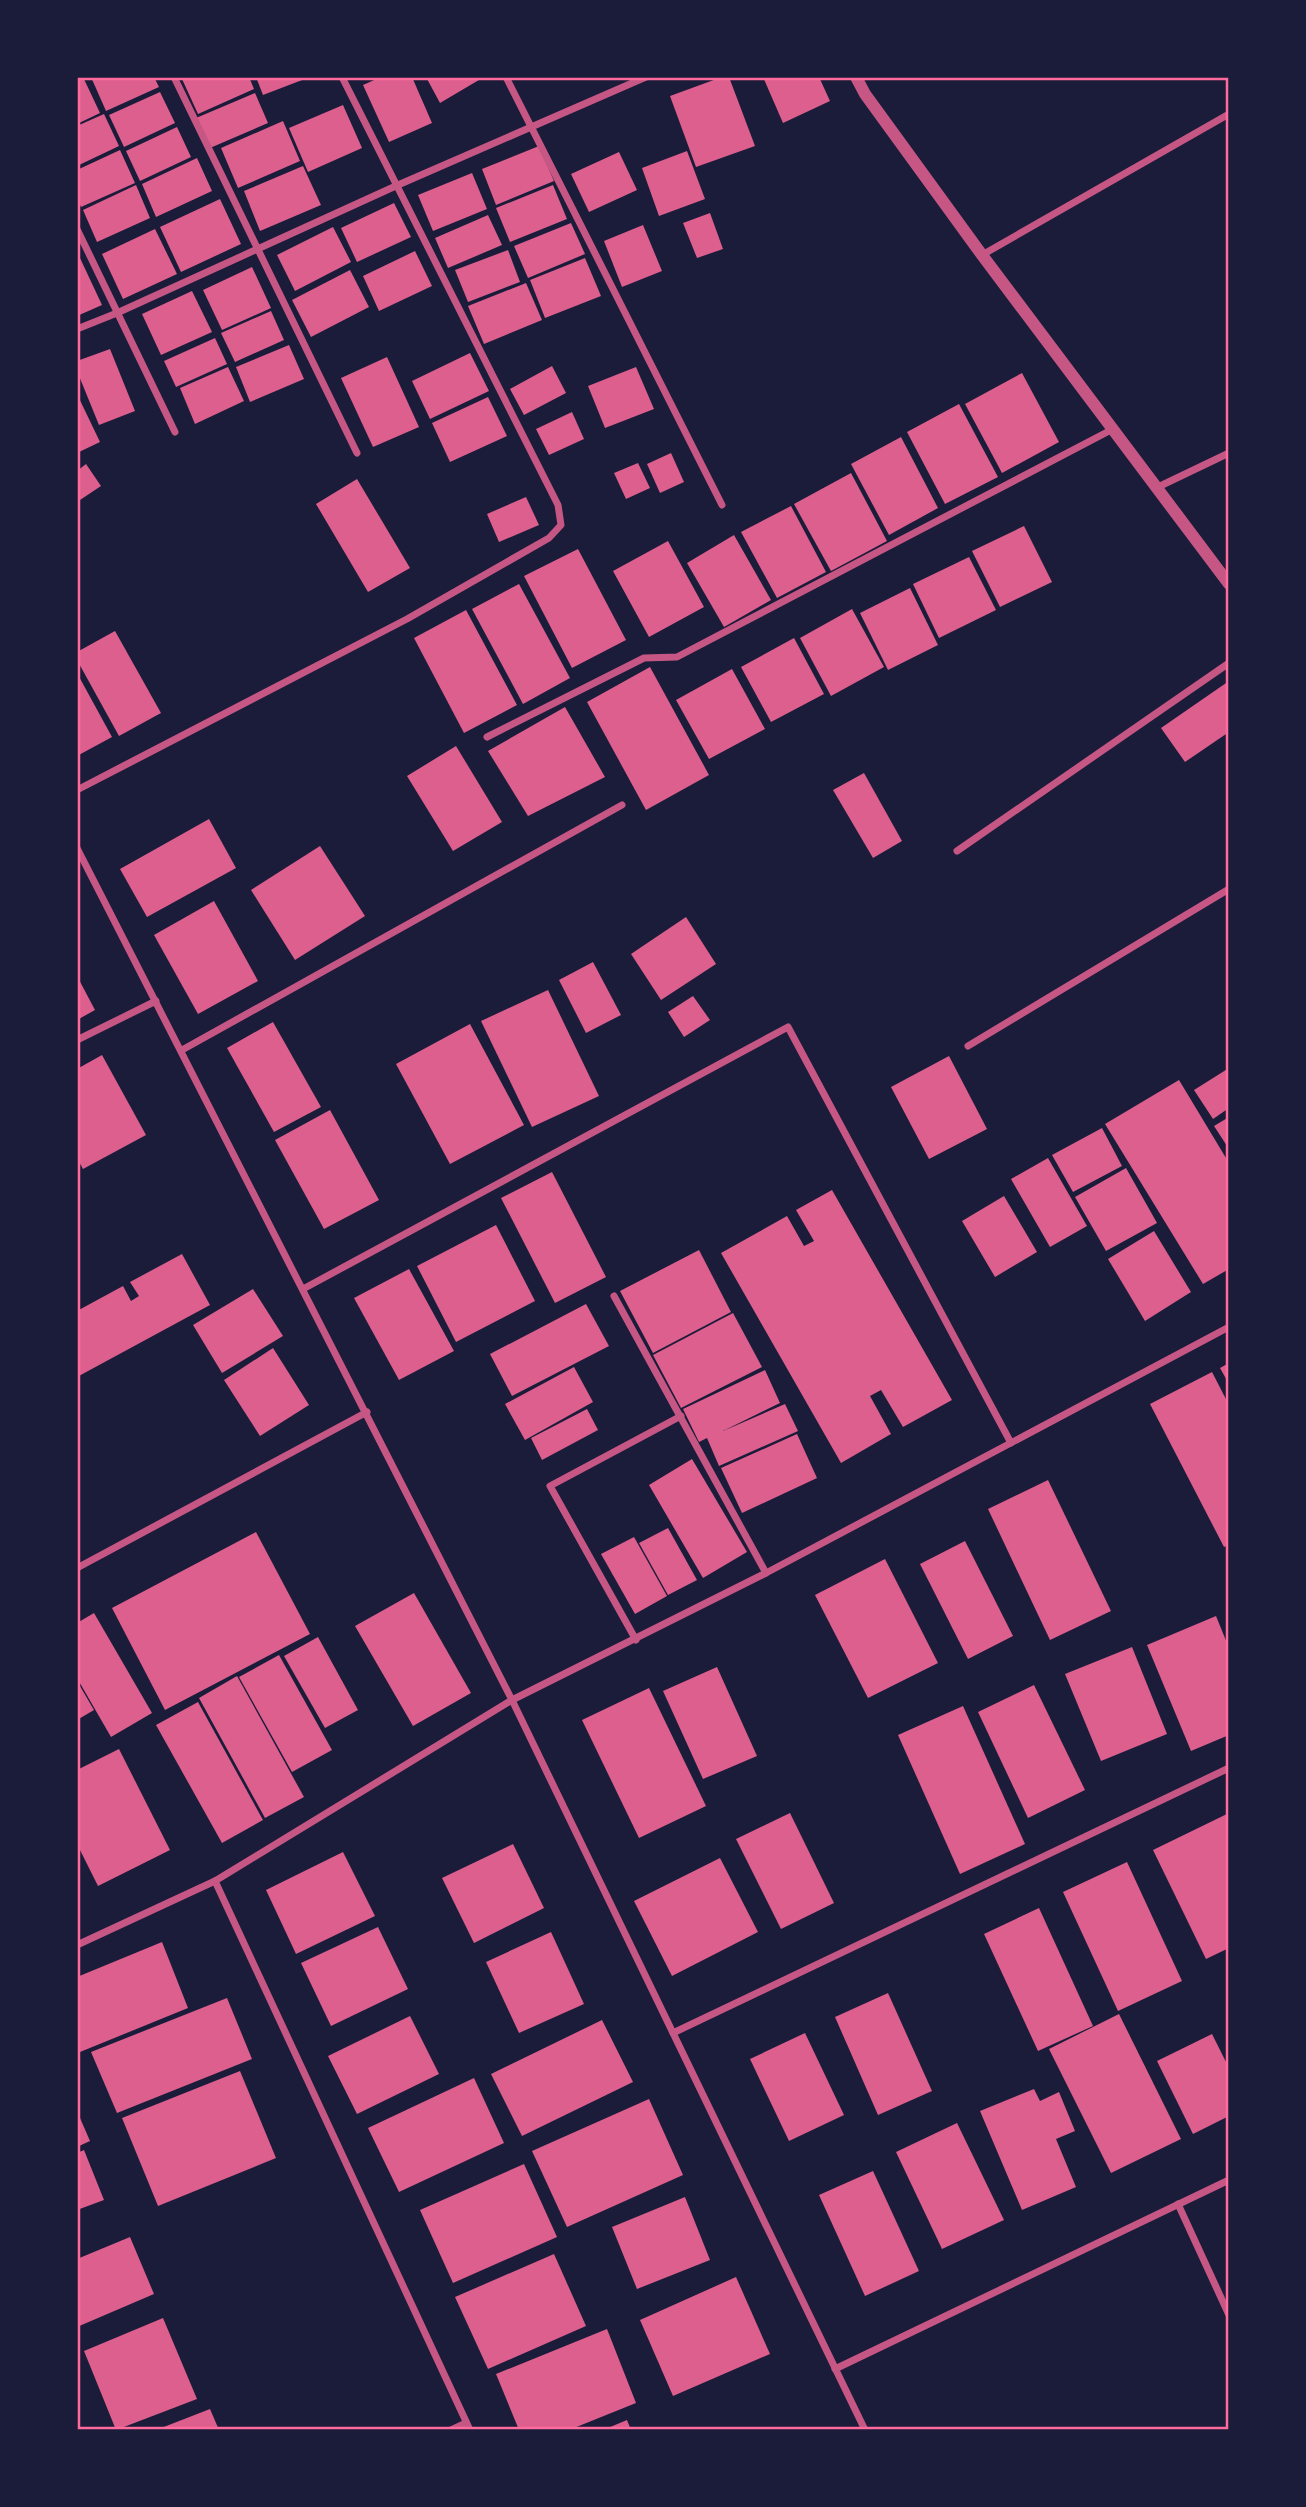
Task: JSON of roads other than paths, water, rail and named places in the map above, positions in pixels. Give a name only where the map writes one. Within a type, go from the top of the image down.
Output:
[{"type":"street","points":[[174,77],[357,453]]},
{"type":"street","points":[[77,790],[407,618],[549,538],[561,526],[558,505],[342,77]]},
{"type":"street","points":[[506,77],[722,505]]},
{"type":"street","points":[[77,329],[530,126],[646,77]]},
{"type":"street","points":[[856,77],[865,94],[982,255],[1229,584]]},
{"type":"street","points":[[982,255],[1229,114]]},
{"type":"street","points":[[77,229],[175,432]]},
{"type":"street","points":[[487,737],[644,658],[677,657],[1113,429]]},
{"type":"street","points":[[1158,487],[1229,453]]},
{"type":"street","points":[[957,851],[1229,663]]},
{"type":"street","points":[[182,1050],[622,805]]},
{"type":"street","points":[[77,848],[512,1700],[865,2430]]},
{"type":"street","points":[[968,1046],[1229,889]]},
{"type":"street","points":[[77,1040],[156,1001]]},
{"type":"street","points":[[303,1289],[788,1027],[1011,1443]]},
{"type":"street","points":[[614,1296],[766,1573]]},
{"type":"street","points":[[77,1945],[215,1881],[512,1700],[766,1573],[1229,1327]]},
{"type":"street","points":[[77,1567],[367,1412]]},
{"type":"street","points":[[636,1640],[550,1486],[681,1416]]},
{"type":"street","points":[[673,2033],[1229,1768]]},
{"type":"street","points":[[215,1881],[468,2427],[451,2430]]},
{"type":"street","points":[[835,2368],[1229,2180]]},
{"type":"street","points":[[1178,2204],[1229,2315]]}]
